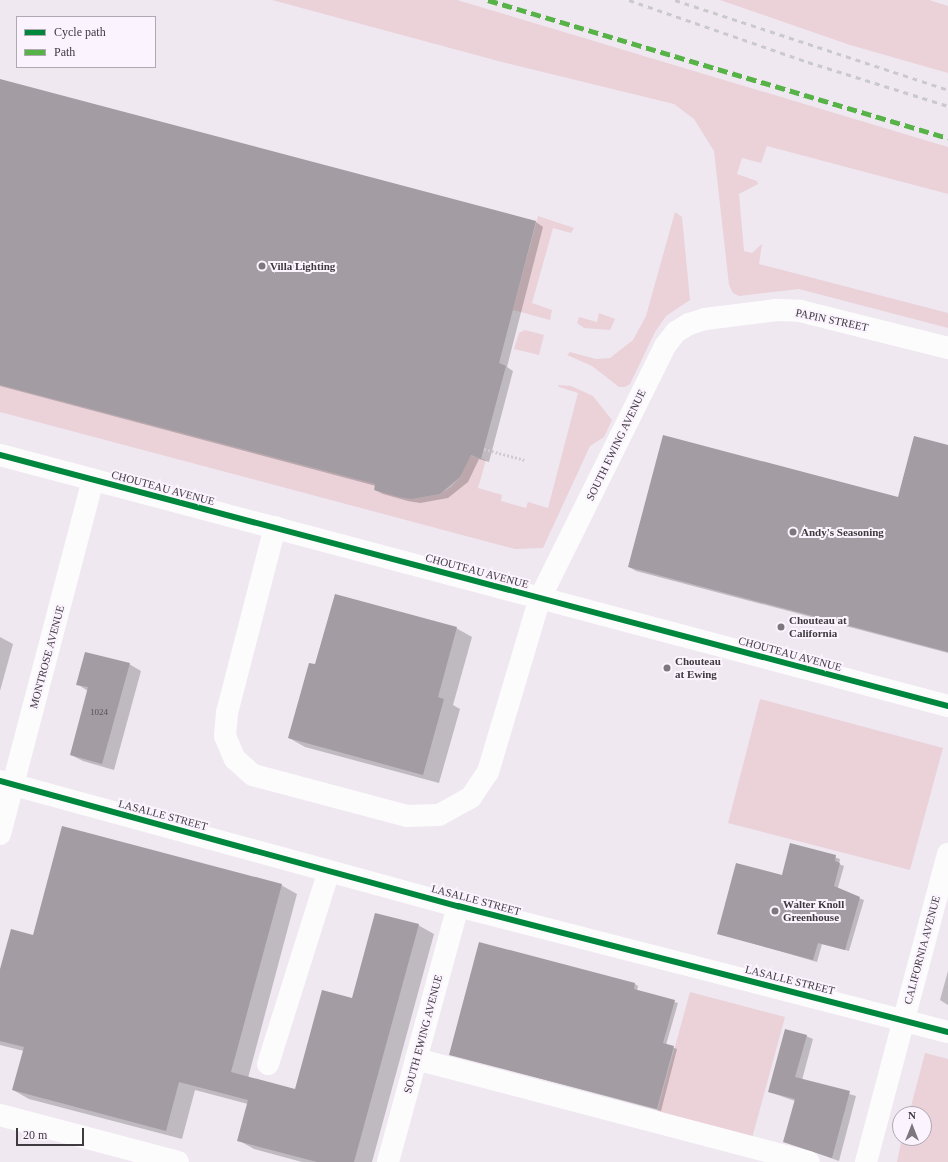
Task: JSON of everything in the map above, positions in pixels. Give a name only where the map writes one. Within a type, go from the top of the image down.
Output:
[{"type":"street","name":"PAPIN STREET","points":[[715,317],[776,310],[800,311],[948,348]]},
{"type":"street","name":"SOUTH EWING AVENUE","points":[[275,527],[227,714],[225,736],[235,760],[253,775],[260,778],[407,816],[439,815],[471,798],[488,772],[540,598],[665,346],[676,332],[689,324],[715,317]]},
{"type":"street","name":"CHOUTEAU AVENUE","points":[[0,455],[948,706]]},
{"type":"street","name":"MONTROSE AVENUE","points":[[0,834],[6,783],[93,480]]},
{"type":"street","name":"LASALLE STREET","points":[[6,783],[458,906],[904,1019],[948,1032]]},
{"type":"street","name":"CALIFORNIA AVENUE","points":[[866,1162],[904,1019],[945,877],[948,854]]},
{"type":"street","points":[[268,1064],[329,871]]},
{"type":"street","name":"SOUTH EWING AVENUE","points":[[388,1162],[458,906]]},
{"type":"street","points":[[416,1059],[809,1162]]},
{"type":"street","points":[[0,1115],[178,1162]]},
{"type":"path","points":[[484,449],[525,460]]},
{"type":"shaded area","points":[[272,0],[457,0],[948,147],[948,194],[767,146],[761,163],[742,158],[737,174],[757,181],[758,184],[739,194],[744,251],[752,253],[762,244],[759,264],[948,313],[948,328],[799,289],[739,296],[733,293],[729,285],[714,151],[694,119],[674,104],[502,62]]},
{"type":"shaded area","points":[[720,0],[929,0],[948,6],[948,73],[850,45]]},
{"type":"shaded area","points":[[675,212],[682,217],[690,300],[666,316],[655,332],[630,384],[625,387],[619,387],[592,366],[567,355],[570,352],[596,359],[610,358],[633,340],[646,316]]},
{"type":"shaded area","points":[[538,216],[574,228],[571,233],[553,228],[532,303],[552,310],[550,320],[513,310]]},
{"type":"shaded area","points":[[599,313],[615,319],[610,330],[584,328],[577,323],[579,317],[597,322]]},
{"type":"shaded area","points":[[525,330],[544,335],[539,355],[514,349],[519,333]]},
{"type":"shaded area","points":[[0,385],[375,484],[374,490],[412,499],[440,494],[451,487],[460,477],[469,455],[486,460],[478,488],[502,495],[501,501],[526,508],[528,502],[548,508],[578,393],[559,387],[558,385],[571,386],[593,396],[612,420],[604,437],[590,446],[543,548],[515,549],[0,412]]},
{"type":"shaded area","points":[[760,699],[943,748],[910,870],[728,823]]},
{"type":"shaded area","points":[[690,992],[785,1017],[751,1142],[656,1116]]},
{"type":"shaded area","points":[[925,1053],[948,1059],[948,1162],[897,1162],[900,1146],[932,1146],[932,1106],[911,1106]]},
{"type":"building","name":"Villa Lighting","points":[[0,79],[536,221],[499,363],[506,366],[481,459],[471,455],[460,477],[440,494],[412,499],[399,497],[374,490],[375,484],[0,385]]},
{"type":"building","name":"Andy's Seasoning","points":[[663,435],[898,497],[914,436],[948,445],[948,652],[628,567]]},
{"type":"building","points":[[335,594],[457,627],[438,697],[444,699],[423,775],[288,738],[309,663],[315,664]]},
{"type":"building","points":[[85,652],[130,663],[102,764],[70,755],[88,687],[76,685]]},
{"type":"building","points":[[62,826],[282,884],[231,1072],[295,1089],[322,990],[352,998],[375,913],[419,924],[354,1162],[317,1162],[237,1141],[248,1100],[179,1082],[166,1131],[12,1090],[24,1047],[0,1041],[0,969],[11,929],[33,935]]},
{"type":"building","name":"Walter Knoll Greenhouse","points":[[790,843],[836,855],[835,861],[840,863],[834,886],[860,897],[845,950],[818,943],[813,960],[717,934],[736,863],[782,875]]},
{"type":"building","points":[[479,942],[635,983],[634,989],[675,1000],[663,1043],[674,1046],[657,1109],[449,1055]]},
{"type":"building","points":[[785,1029],[807,1035],[795,1077],[850,1091],[832,1158],[783,1142],[795,1099],[768,1092]]},
{"type":"railway","points":[[629,0],[808,62],[948,106]]},
{"type":"railway","points":[[675,0],[948,90]]},
{"type":"marked path","points":[[488,0],[948,138]]},
{"type":"cycle path","points":[[0,455],[948,706]]},
{"type":"cycle path","points":[[0,781],[458,906],[948,1032]]},
{"type":"place","name":"Villa Lighting","points":[[262,266]]},
{"type":"place","name":"Andy's Seasoning","points":[[793,532]]},
{"type":"place","name":"Chouteau at California","points":[[781,627]]},
{"type":"place","name":"Chouteau at Ewing","points":[[667,668]]},
{"type":"place","name":"Walter Knoll Greenhouse","points":[[775,911]]}]
